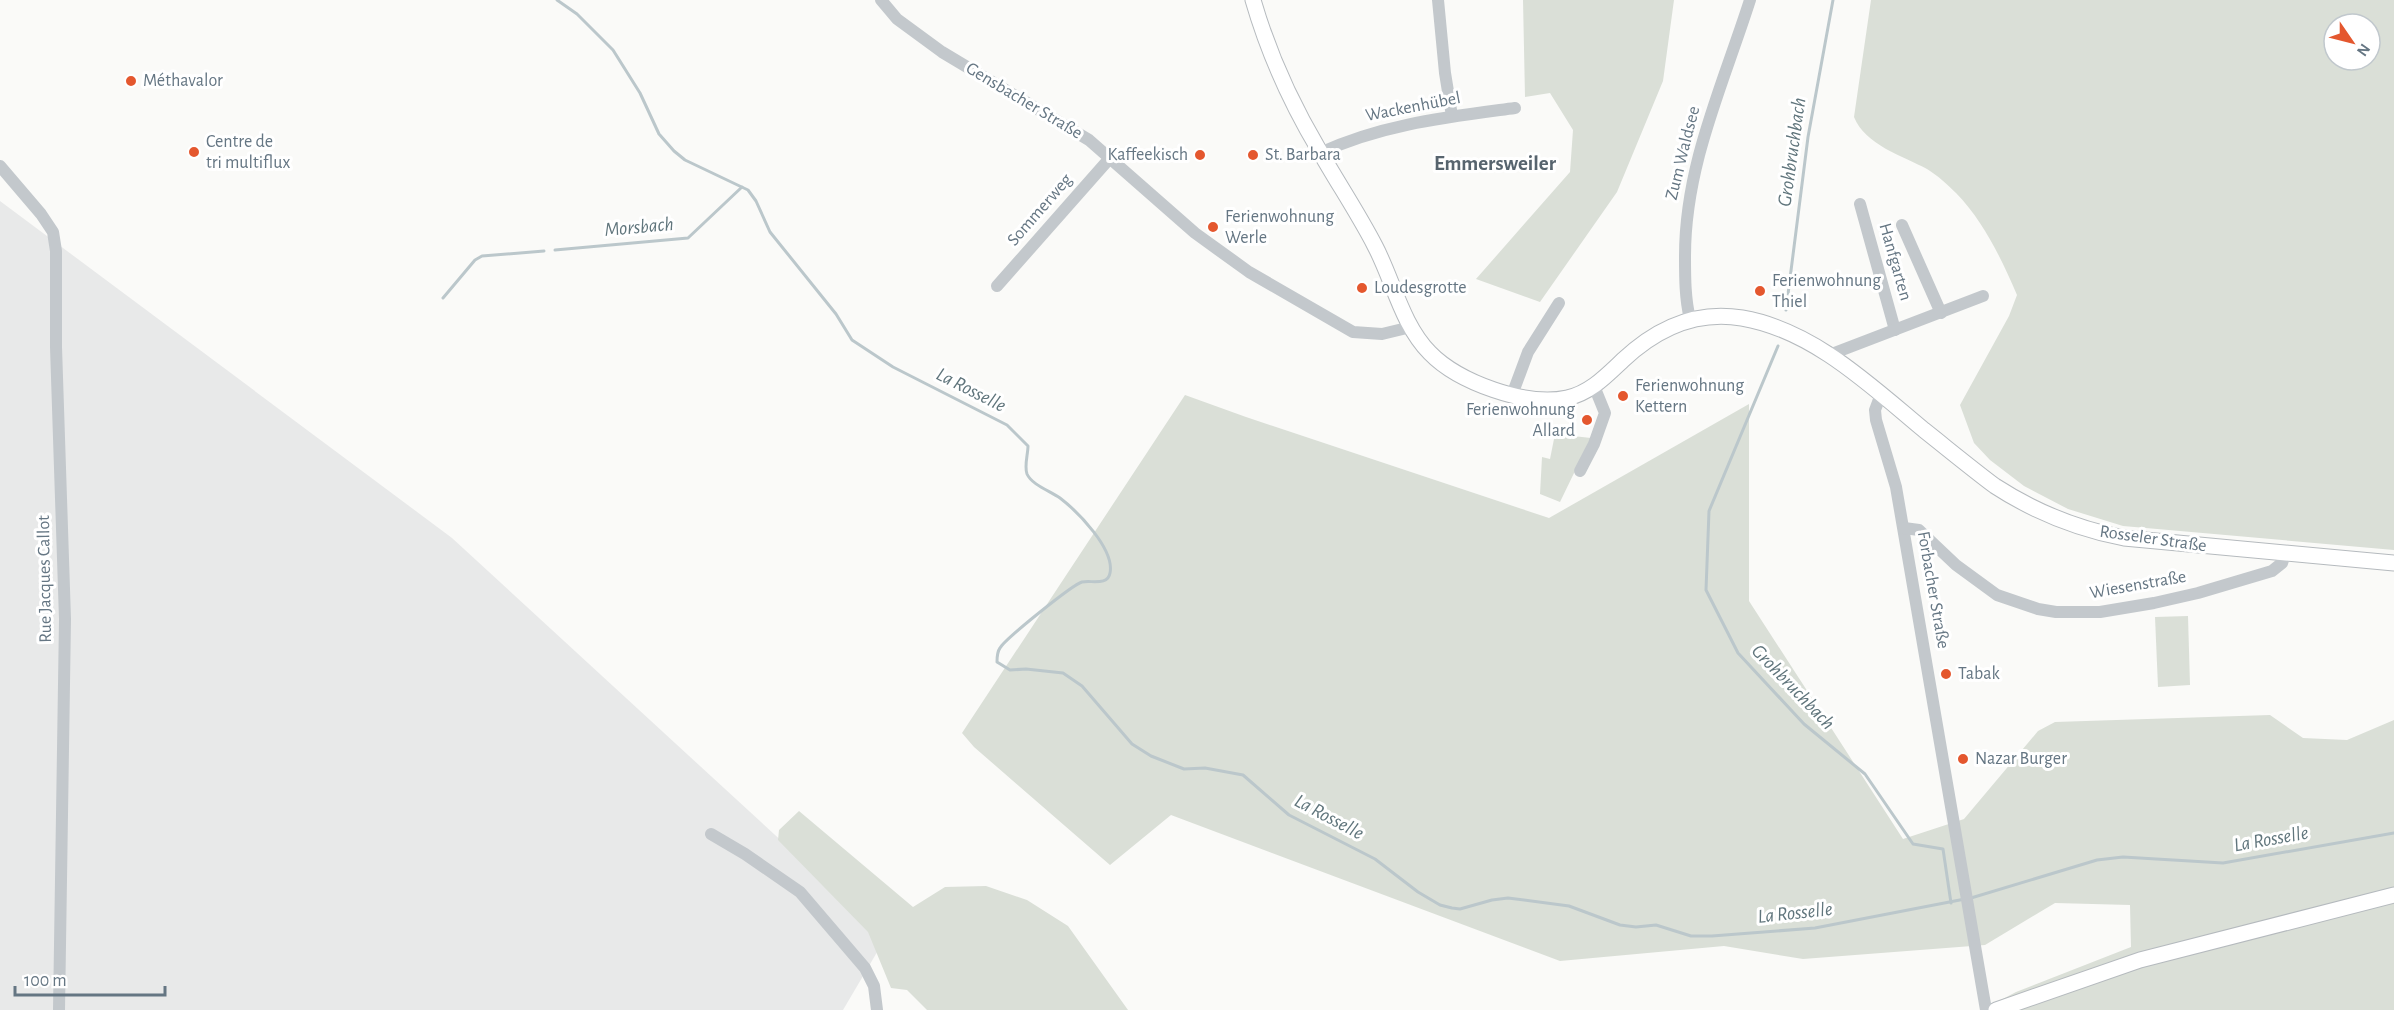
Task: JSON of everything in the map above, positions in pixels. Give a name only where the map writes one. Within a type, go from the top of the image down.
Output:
[{"type":"main road","points":[[1253,0],[1278,70],[1320,153],[1374,244],[1411,327],[1420,342],[1442,364],[1470,380],[1512,394],[1550,400],[1581,394],[1594,386],[1649,338],[1677,323],[1709,316],[1734,317],[1759,322],[1782,331],[1829,355],[1881,394]]},
{"type":"main road","name":"Rosseler Straße","points":[[1881,394],[2013,498],[2054,518],[2101,534],[2394,563]]},
{"type":"main road","points":[[1996,1010],[2140,960],[2394,895]]},
{"type":"street","name":"Gensbacher Straße","points":[[881,0],[897,19],[942,52],[1089,140],[1220,252],[1249,272],[1353,332],[1382,334],[1411,327]]},
{"type":"street","points":[[1438,0],[1442,55],[1452,116]]},
{"type":"street","name":"Zum Waldsee","points":[[1690,319],[1685,274],[1685,226],[1689,195],[1712,105],[1750,0]]},
{"type":"street","name":"Wackenhübel","points":[[1320,153],[1360,136],[1403,124],[1515,108]]},
{"type":"street","name":"Sommerweg","points":[[997,286],[1110,158]]},
{"type":"street","name":"Rue Jacques Callot","points":[[0,166],[41,214],[53,232],[56,251],[65,620],[59,1010]]},
{"type":"street","name":"Hanfgarten","points":[[1860,204],[1895,330]]},
{"type":"street","name":"Hanfgarten","points":[[1902,225],[1941,312]]},
{"type":"street","name":"Hanfgarten","points":[[1829,355],[1983,296]]},
{"type":"street","points":[[1512,394],[1528,352],[1559,303]]},
{"type":"street","points":[[1580,471],[1594,444],[1605,413],[1594,386]]},
{"type":"street","name":"Forbacher Straße","points":[[1881,394],[1875,410],[1876,420],[1888,455],[1904,528],[1986,1010]]},
{"type":"street","name":"Wiesenstraße","points":[[1904,528],[1918,531],[1956,566],[1997,595],[2038,609],[2056,612],[2100,612],[2198,593],[2272,571],[2282,563],[2285,554]]},
{"type":"street","points":[[711,834],[800,892],[865,968],[874,986],[878,1010]]},
{"type":"shaded area","points":[[1523,0],[1674,0],[1663,81],[1617,192],[1540,302],[1476,279],[1570,172],[1573,130],[1550,93],[1525,97]]},
{"type":"shaded area","points":[[1871,0],[2394,0],[2394,550],[2123,526],[2068,509],[2024,486],[1990,460],[1974,443],[1960,405],[2009,316],[2017,295],[1983,228],[1956,193],[1927,169],[1886,149],[1859,127],[1854,117]]},
{"type":"shaded area","points":[[0,201],[452,538],[886,937],[843,1010],[0,1010]]},
{"type":"shaded area","points":[[1185,395],[1549,518],[1749,404],[1749,601],[1903,839],[1964,819],[2038,731],[2055,722],[2270,715],[2303,738],[2347,740],[2394,720],[2394,1010],[1982,1010],[2016,992],[2131,947],[2130,905],[2055,903],[1985,945],[1803,959],[1724,946],[1560,961],[1171,815],[1110,865],[974,747],[962,733]]},
{"type":"shaded area","points":[[1555,434],[1591,438],[1560,502],[1540,494],[1542,457],[1550,459]]},
{"type":"shaded area","points":[[2188,616],[2190,685],[2158,687],[2155,617]]},
{"type":"shaded area","points":[[799,811],[913,907],[945,887],[986,886],[1027,900],[1068,926],[1128,1010],[927,1010],[907,990],[891,988],[868,932],[778,840],[779,830]]},
{"type":"waterway","name":"La Rosselle","points":[[557,0],[577,14],[613,50],[640,93],[659,134],[674,151],[685,160],[748,190],[756,201],[770,232],[836,314],[852,340],[893,367],[1007,425],[1028,446],[1026,467],[1029,478],[1067,504],[1085,521],[1101,542],[1110,563],[1109,577],[1103,581],[1082,582],[1053,602],[1000,648],[997,662],[1010,670],[1026,669],[1063,673],[1082,686],[1132,744],[1151,756],[1184,769],[1205,768],[1243,775],[1289,815],[1375,859],[1418,892],[1440,905],[1452,908],[1460,909],[1508,898],[1569,906],[1620,925],[1636,927],[1656,925],[1691,936],[1712,936],[1815,928],[1965,899]]},
{"type":"waterway","name":"Grohbruchbach","points":[[1786,310],[1808,137],[1833,0]]},
{"type":"waterway","name":"Morsbach","points":[[555,250],[688,238],[742,187]]},
{"type":"waterway","name":"Morsbach","points":[[443,298],[475,260],[482,256],[544,251]]},
{"type":"waterway","name":"Grohbruchbach","points":[[1778,346],[1709,511],[1706,590],[1738,653],[1804,724],[1865,774],[1913,844],[1943,849],[1951,903]]},
{"type":"waterway","name":"La Rosselle","points":[[1971,898],[2097,860],[2123,857],[2223,863],[2394,833]]},
{"type":"place","name":"Méthavalor","points":[[131,81]]},
{"type":"place","name":"Centre de tri multiflux","points":[[194,152]]},
{"type":"place","name":"Kaffeekisch","points":[[1200,155]]},
{"type":"place","name":"St. Barbara","points":[[1253,155]]},
{"type":"place","name":"Ferienwohnung Werle","points":[[1213,227]]},
{"type":"place","name":"Loudesgrotte","points":[[1362,288]]},
{"type":"place","name":"Ferienwohnung Thiel","points":[[1760,291]]},
{"type":"place","name":"Ferienwohnung Kettern","points":[[1623,396]]},
{"type":"place","name":"Ferienwohnung Allard","points":[[1587,420]]},
{"type":"place","name":"Tabak","points":[[1946,674]]},
{"type":"place","name":"Nazar Burger","points":[[1963,759]]},
{"type":"district","name":"Emmersweiler","points":[[1495,163]]}]
